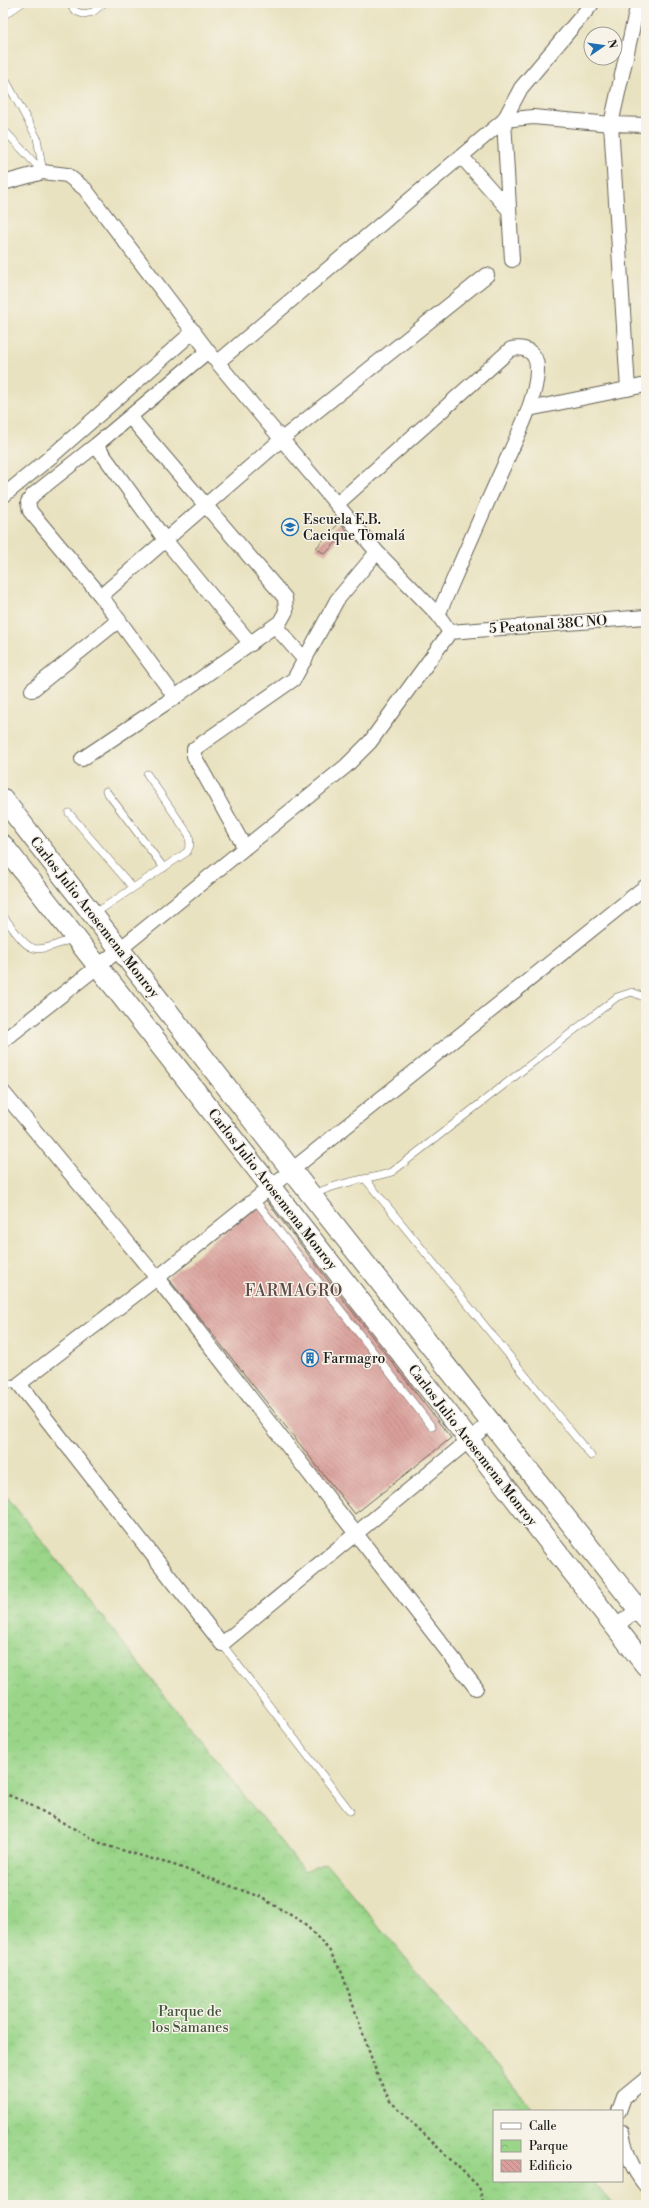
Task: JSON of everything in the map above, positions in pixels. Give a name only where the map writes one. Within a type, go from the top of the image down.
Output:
[{"type":"main road","name":"Carlos Julio Arosemena Monroy","points":[[3,799],[490,1423],[644,1610]]},
{"type":"main road","name":"Carlos Julio Arosemena Monroy","points":[[3,845],[646,1666]]},
{"type":"street","points":[[628,388],[610,124],[638,3]]},
{"type":"street","points":[[218,362],[504,120],[521,88],[591,5]]},
{"type":"street","points":[[504,120],[533,117],[610,124],[646,125]]},
{"type":"street","points":[[504,120],[512,260]]},
{"type":"street","points":[[462,157],[509,210]]},
{"type":"street","points":[[3,183],[43,172],[67,175],[85,190],[208,351],[377,552],[438,615],[450,632],[370,742],[346,766],[120,949],[3,1041]]},
{"type":"street","points":[[100,596],[282,439],[486,275]]},
{"type":"street","points":[[3,496],[53,455],[194,332]]},
{"type":"street","points":[[336,504],[511,349],[520,347],[528,350],[535,358],[537,369],[529,409],[438,615]]},
{"type":"street","points":[[175,697],[119,620],[30,511],[28,502],[33,495],[96,445],[208,351]]},
{"type":"street","points":[[529,409],[646,385]]},
{"type":"street","points":[[82,758],[175,697],[251,644],[280,622],[286,611],[285,598],[130,417]]},
{"type":"street","points":[[96,445],[166,540],[251,644]]},
{"type":"street","points":[[245,848],[193,753],[197,747],[294,679],[337,600],[377,552]]},
{"type":"street","name":"5 Peatonal 38C NO","points":[[450,632],[646,617]]},
{"type":"street","points":[[32,690],[119,620]]},
{"type":"street","points":[[275,626],[305,660]]},
{"type":"street","points":[[490,1423],[355,1532],[222,1644],[19,1384],[157,1278],[293,1170],[646,886]]},
{"type":"street","points":[[3,1092],[157,1278],[476,1688]]},
{"type":"street","points":[[615,1626],[644,1610]]},
{"type":"street","points":[[619,2110],[624,2097],[646,2079]]},
{"type":"street","points":[[623,2137],[626,2151],[635,2172],[646,2186]]},
{"type":"lane","points":[[3,16],[22,3]]},
{"type":"lane","points":[[69,3],[75,11],[83,14],[93,12],[104,3]]},
{"type":"lane","points":[[3,75],[37,138],[43,172]]},
{"type":"lane","points":[[3,129],[43,172]]},
{"type":"lane","points":[[93,915],[187,852],[190,845],[189,835],[147,774]]},
{"type":"lane","points":[[106,791],[164,868]]},
{"type":"lane","points":[[69,813],[134,888]]},
{"type":"lane","points":[[3,916],[24,943],[32,949],[42,950],[75,938]]},
{"type":"lane","points":[[312,1195],[328,1187],[366,1180],[392,1172],[617,997],[632,992],[646,998]]},
{"type":"lane","points":[[366,1180],[591,1456]]},
{"type":"lane","points":[[255,1200],[432,1428]]},
{"type":"lane","points":[[3,1380],[12,1384],[19,1384]]},
{"type":"lane","points":[[222,1644],[350,1811]]},
{"type":"path","points":[[3,1793],[25,1802],[104,1845],[177,1866],[260,1897],[304,1923],[329,1950],[342,1974],[378,2077],[390,2101],[479,2187],[484,2205]]},
{"type":"green space","name":"Parque de los Samanes","points":[[3,1492],[304,1871],[326,1863],[533,2110],[493,2110],[493,2182],[593,2182],[613,2205],[3,2205]]},
{"type":"building","points":[[340,522],[347,531],[325,554],[316,548]]},
{"type":"building","name":"Farmagro","points":[[265,1199],[451,1438],[355,1514],[168,1278]]},
{"type":"place","name":"Escuela E.B. Cacique Tomalá","points":[[290,527]]},
{"type":"place","name":"Farmagro","points":[[310,1358]]},
{"type":"district","name":"FARMAGRO","points":[[294,1290]]}]
